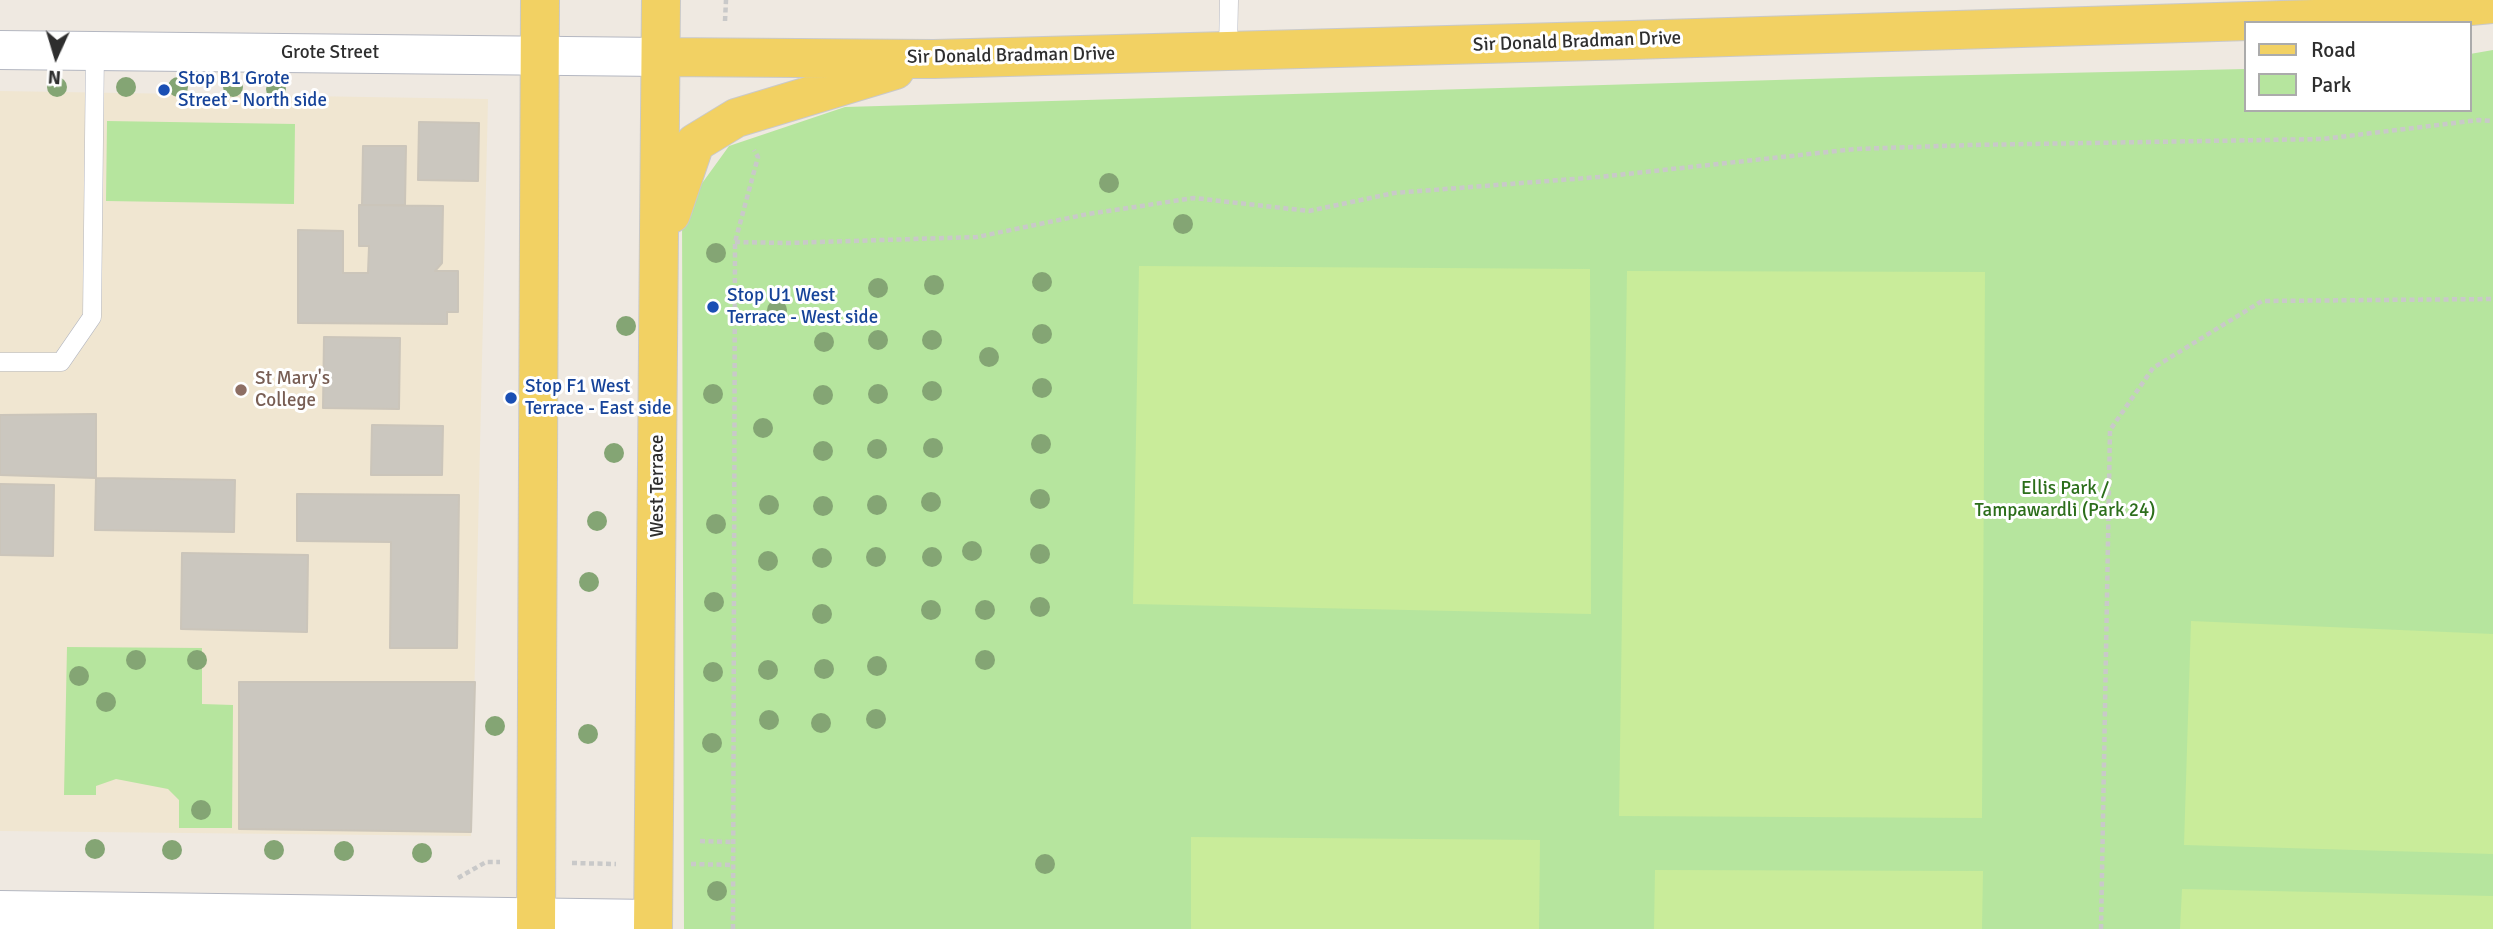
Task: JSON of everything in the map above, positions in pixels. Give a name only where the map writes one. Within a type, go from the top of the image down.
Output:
[{"type":"main road","points":[[536,923],[540,0]]},
{"type":"main road","name":"West Terrace","points":[[653,924],[661,0]]},
{"type":"main road","name":"Sir Donald Bradman Drive","points":[[2262,21],[2333,19],[2493,4]]},
{"type":"main road","name":"Sir Donald Bradman Drive","points":[[661,57],[934,59],[2244,21]]},
{"type":"main road","name":"Grote Street","points":[[0,50],[661,57]]},
{"type":"main road","points":[[660,247],[695,144],[736,118],[934,59]]},
{"type":"main road","points":[[0,910],[653,924]]},
{"type":"lane","points":[[1228,50],[1229,0]]},
{"type":"lane","points":[[0,362],[61,362],[92,317],[95,51]]},
{"type":"path","points":[[733,929],[734,242],[758,157],[736,118]]},
{"type":"path","points":[[734,242],[788,243],[976,237],[1194,198],[1309,211],[1394,193],[1599,177],[1855,149],[2323,139],[2479,120],[2493,121]]},
{"type":"path","points":[[2101,929],[2110,430],[2153,368],[2262,301],[2493,299]]},
{"type":"path","points":[[700,841],[733,842]]},
{"type":"shaded area","name":"St Mary's College","points":[[0,91],[488,99],[471,836],[0,831]]},
{"type":"green space","name":"Ellis Park / Tampawardli (Park 24)","points":[[2493,50],[2493,929],[684,929],[682,211],[729,146],[845,107],[2244,69],[2244,112],[2472,112],[2472,54]]},
{"type":"green space","points":[[107,121],[295,124],[294,204],[106,201]]},
{"type":"green space","points":[[1139,266],[1590,269],[1591,614],[1133,604]]},
{"type":"green space","points":[[1627,271],[1985,272],[1982,818],[1619,816]]},
{"type":"green space","points":[[2191,621],[2493,634],[2493,854],[2184,845]]},
{"type":"green space","points":[[67,647],[202,648],[202,704],[233,705],[232,828],[179,828],[179,800],[168,789],[116,779],[96,786],[96,795],[64,795]]},
{"type":"green space","points":[[1191,837],[1540,840],[1539,929],[1191,929]]},
{"type":"green space","points":[[1655,870],[1983,871],[1982,929],[1654,929]]},
{"type":"green space","points":[[2182,889],[2493,896],[2493,929],[2180,929]]},
{"type":"building","points":[[419,122],[479,123],[478,181],[418,180]]},
{"type":"building","points":[[363,146],[406,146],[405,205],[362,205]]},
{"type":"building","points":[[359,205],[443,206],[442,263],[435,271],[458,271],[458,312],[447,312],[447,324],[298,323],[298,230],[343,231],[343,273],[368,273],[369,246],[359,246]]},
{"type":"building","points":[[324,337],[400,338],[399,409],[323,408]]},
{"type":"building","points":[[96,414],[96,478],[0,475],[0,415]]},
{"type":"building","points":[[372,425],[443,426],[442,475],[371,475]]},
{"type":"building","points":[[96,478],[235,480],[234,532],[95,530]]},
{"type":"building","points":[[0,484],[54,485],[53,556],[0,555]]},
{"type":"building","points":[[297,494],[459,495],[457,648],[390,648],[391,542],[297,541]]},
{"type":"building","points":[[182,553],[308,555],[307,632],[181,629]]},
{"type":"building","points":[[239,682],[475,682],[471,832],[239,829]]},
{"type":"place","name":"Stop B1 Grote Street - North side","points":[[164,90]]},
{"type":"place","name":"Stop U1 West Terrace - West side","points":[[713,307]]},
{"type":"place","name":"St Mary's College","points":[[241,390]]},
{"type":"place","name":"Stop F1 West Terrace - East side","points":[[511,398]]}]
